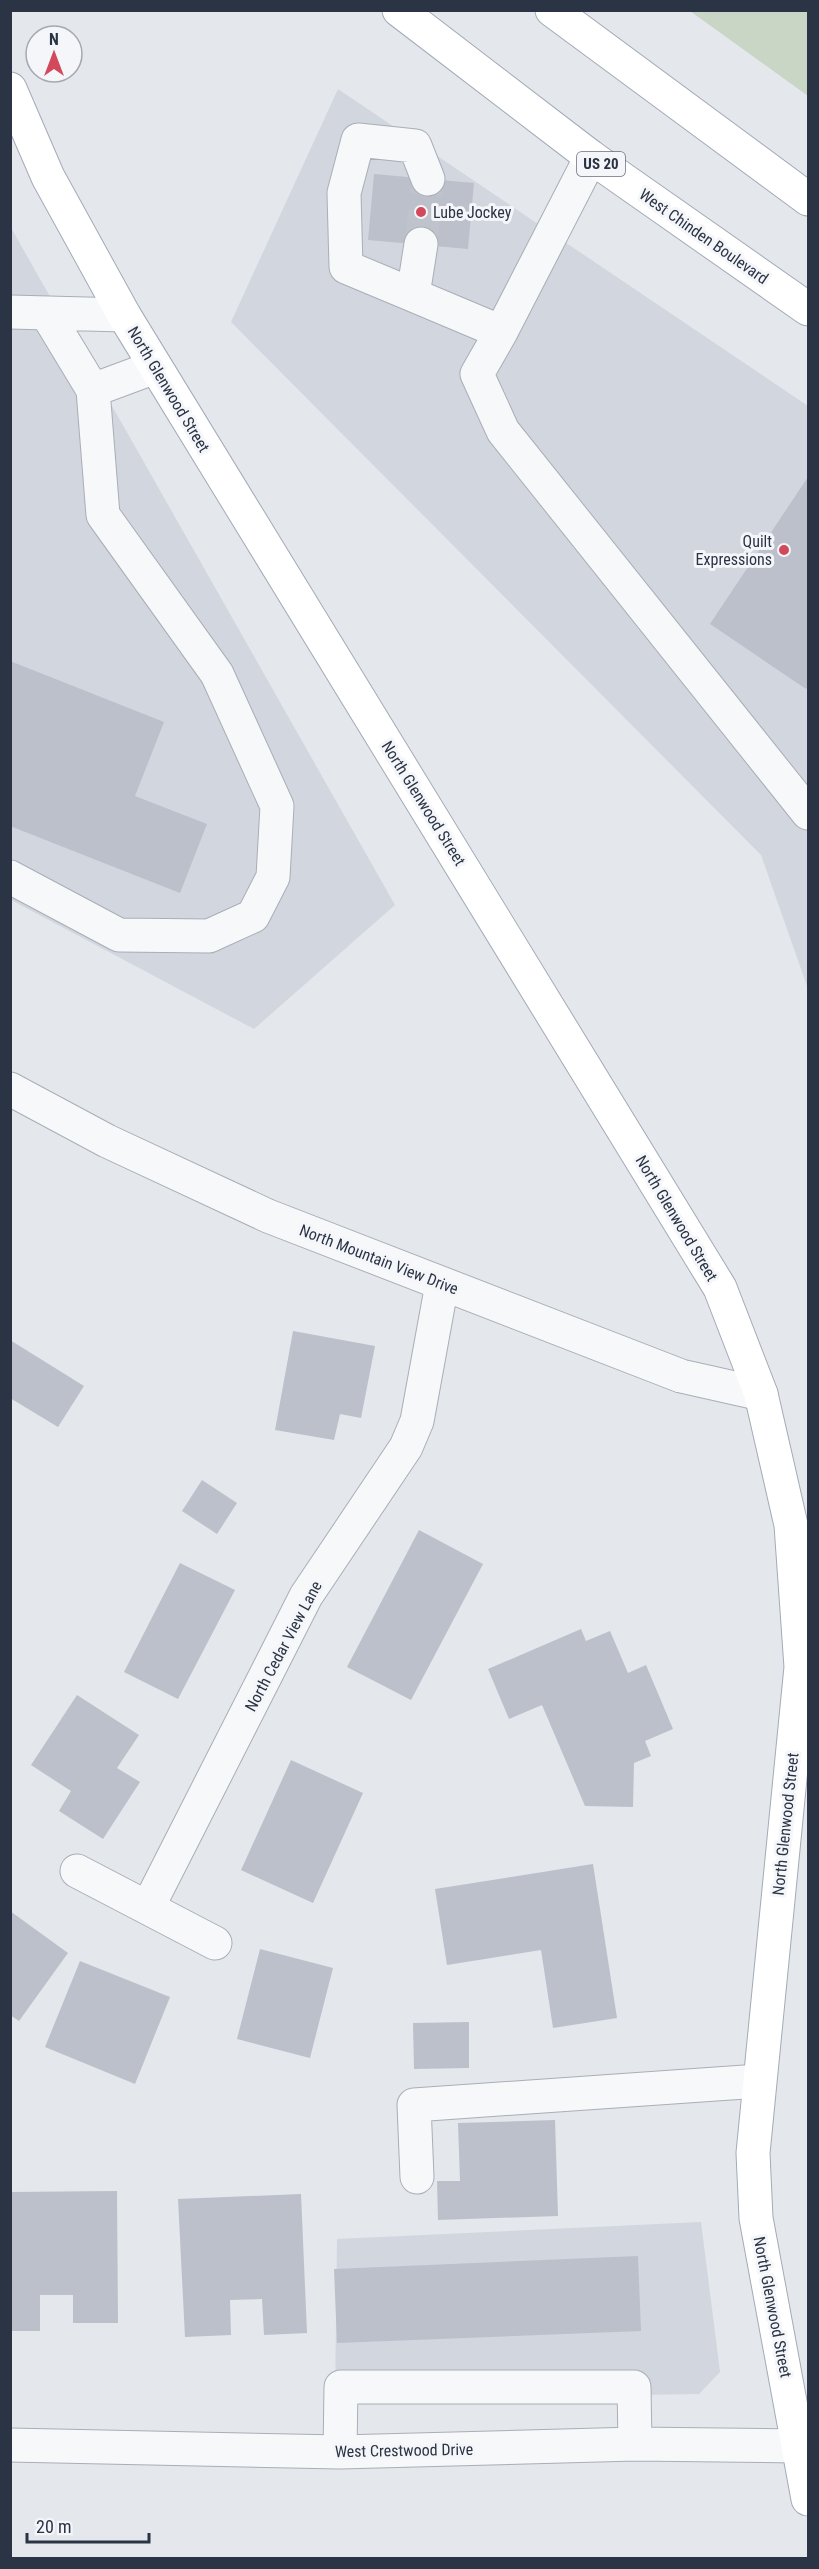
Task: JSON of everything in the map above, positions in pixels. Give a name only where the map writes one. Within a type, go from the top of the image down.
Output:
[{"type":"main road","name":"West Chinden Boulevard","points":[[399,10],[591,157],[808,309]]},
{"type":"main road","points":[[552,10],[808,199]]},
{"type":"main road","name":"North Glenwood Street","points":[[10,89],[18,126],[124,315],[720,1288],[761,1394],[791,1525],[801,1667],[753,2153],[756,2218],[808,2499]]},
{"type":"street","points":[[428,179],[415,146],[358,140],[344,193],[346,267],[501,332]]},
{"type":"street","points":[[591,157],[477,374],[503,431],[808,813]]},
{"type":"street","points":[[414,295],[421,244]]},
{"type":"street","points":[[10,312],[124,315]]},
{"type":"street","points":[[10,877],[119,935],[209,936],[253,916],[273,877],[277,806],[217,674],[103,515],[93,390],[47,314]]},
{"type":"street","points":[[93,390],[155,367]]},
{"type":"street","name":"North Mountain View Drive","points":[[10,1089],[107,1141],[268,1216],[681,1376],[761,1394]]},
{"type":"street","name":"North Cedar View Lane","points":[[148,1907],[306,1596],[406,1447],[417,1421],[442,1284]]},
{"type":"street","points":[[77,1871],[215,1943]]},
{"type":"street","points":[[417,2176],[414,2105],[759,2081]]},
{"type":"street","points":[[340,2452],[341,2387],[634,2387],[635,2444]]},
{"type":"street","name":"West Crestwood Drive","points":[[10,2445],[340,2452],[635,2444],[798,2446]]},
{"type":"shaded area","points":[[338,89],[808,406],[808,989],[761,855],[231,322]]},
{"type":"shaded area","points":[[10,226],[395,905],[254,1029],[11,900]]},
{"type":"shaded area","points":[[701,2222],[720,2372],[699,2394],[335,2400],[337,2239]]},
{"type":"green space","points":[[690,11],[808,11],[808,96]]},
{"type":"building","name":"Lube Jockey","points":[[374,174],[474,183],[468,249],[368,240]]},
{"type":"building","name":"Quilt Expressions","points":[[808,477],[808,685],[806,689],[710,624]]},
{"type":"building","points":[[10,661],[164,722],[135,796],[207,824],[180,893],[10,826]]},
{"type":"building","points":[[293,1331],[375,1346],[361,1418],[340,1414],[334,1440],[275,1430]]},
{"type":"building","points":[[10,1340],[84,1386],[58,1427],[10,1398]]},
{"type":"building","points":[[202,1480],[237,1503],[217,1534],[182,1511]]},
{"type":"building","points":[[419,1530],[483,1564],[411,1700],[347,1667]]},
{"type":"building","points":[[180,1563],[235,1590],[178,1699],[124,1672]]},
{"type":"building","points":[[581,1629],[586,1641],[610,1631],[628,1673],[646,1665],[673,1729],[645,1741],[651,1756],[634,1763],[633,1807],[585,1806],[542,1705],[509,1719],[488,1669]]},
{"type":"building","points":[[77,1695],[139,1735],[117,1768],[140,1782],[103,1839],[59,1811],[71,1791],[31,1765]]},
{"type":"building","points":[[291,1760],[363,1793],[313,1903],[241,1870]]},
{"type":"building","points":[[593,1864],[617,2018],[553,2028],[541,1950],[447,1965],[435,1889]]},
{"type":"building","points":[[10,1911],[68,1953],[19,2021],[10,2015]]},
{"type":"building","points":[[260,1949],[333,1968],[310,2058],[237,2039]]},
{"type":"building","points":[[80,1961],[170,1997],[135,2084],[45,2047]]},
{"type":"building","points":[[469,2022],[469,2068],[414,2069],[413,2023]]},
{"type":"building","points":[[555,2120],[558,2216],[438,2220],[437,2181],[460,2181],[458,2123]]},
{"type":"building","points":[[117,2191],[118,2323],[73,2323],[73,2295],[40,2295],[40,2331],[10,2331],[10,2192]]},
{"type":"building","points":[[301,2194],[307,2333],[264,2335],[262,2299],[230,2300],[231,2335],[185,2337],[178,2199]]},
{"type":"building","points":[[638,2256],[641,2331],[337,2343],[334,2269]]},
{"type":"tunnel","points":[[421,244],[428,179]]},
{"type":"place","name":"Lube Jockey","points":[[421,212]]},
{"type":"place","name":"Quilt Expressions","points":[[784,550]]}]
